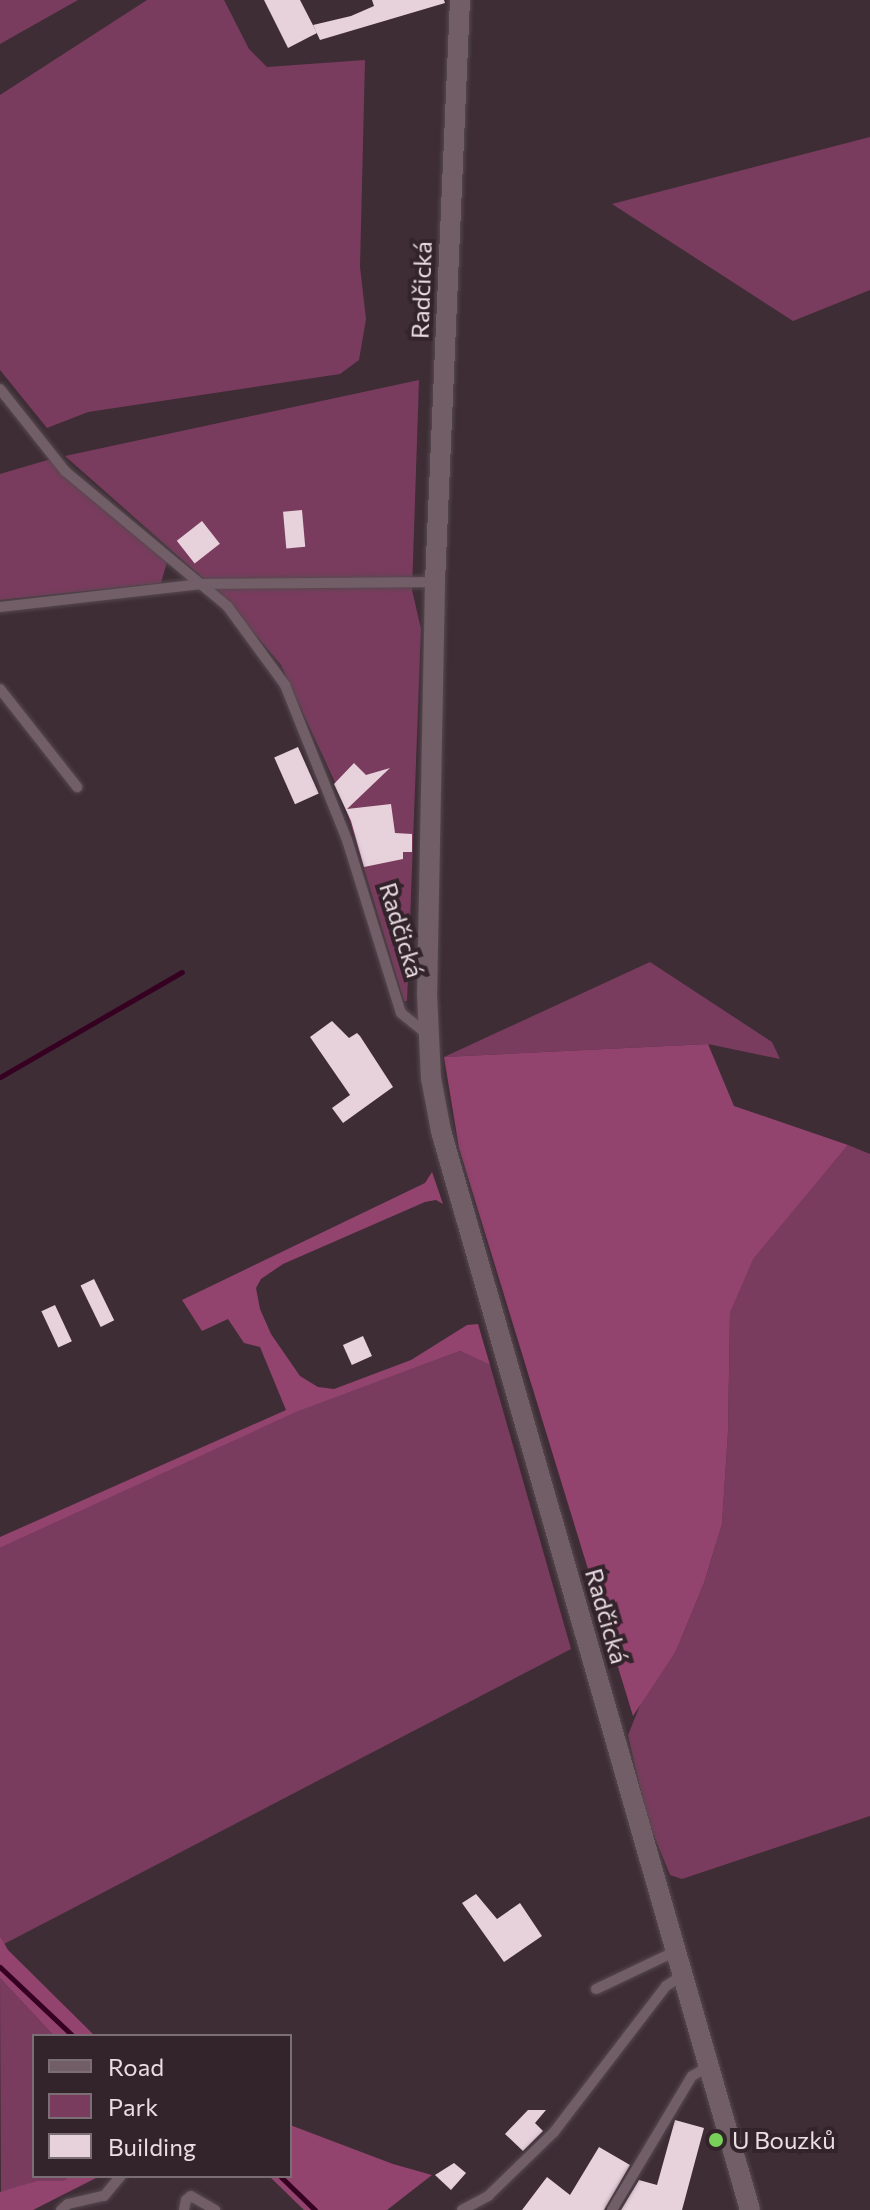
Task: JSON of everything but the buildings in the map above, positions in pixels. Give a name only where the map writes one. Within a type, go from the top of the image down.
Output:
[{"type":"street","name":"Radčická","points":[[460,0],[435,582],[427,1034],[441,1131],[750,2210]]},
{"type":"lane","name":"Radčická","points":[[0,389],[65,471],[202,584],[251,636],[285,685],[347,840],[401,1013],[427,1034]]},
{"type":"lane","points":[[0,607],[202,584],[435,582]]},
{"type":"lane","points":[[0,689],[77,787]]},
{"type":"lane","points":[[596,1989],[676,1951]]},
{"type":"lane","points":[[462,2210],[488,2196],[554,2132],[666,1986],[683,1975]]},
{"type":"lane","points":[[612,2210],[692,2076],[709,2066]]},
{"type":"lane","points":[[61,2210],[68,2204],[104,2196],[119,2178]]},
{"type":"lane","points":[[184,2210],[186,2200],[191,2196],[215,2210]]},
{"type":"green space","points":[[0,0],[78,0],[0,44]]},
{"type":"green space","points":[[147,0],[224,0],[249,49],[267,67],[365,60],[360,267],[366,319],[359,360],[340,374],[88,412],[47,428],[0,370],[0,95]]},
{"type":"green space","points":[[870,137],[870,290],[793,321],[612,204]]},
{"type":"green space","points":[[419,380],[412,590],[421,629],[407,1001],[404,1001],[344,802],[281,665],[221,594],[65,456]]},
{"type":"green space","points":[[51,459],[167,562],[161,583],[0,600],[0,474]]},
{"type":"green space","points":[[650,962],[772,1042],[780,1059],[708,1044],[444,1057]]},
{"type":"green space","points":[[848,1145],[870,1154],[870,1816],[682,1879],[670,1875],[647,1818],[628,1735],[645,1693],[676,1651],[704,1583],[722,1524],[728,1432],[730,1313],[752,1259]]},
{"type":"green space","points":[[460,1351],[490,1365],[571,1649],[4,1944],[0,1936],[0,1548],[295,1412]]},
{"type":"green space","points":[[0,1978],[52,2034],[32,2034],[32,2178],[67,2178],[63,2181],[36,2181],[1,2193]]},
{"type":"shaded area","points":[[708,1044],[734,1106],[848,1145],[753,1259],[730,1313],[728,1432],[722,1524],[704,1583],[676,1651],[633,1716],[459,1148],[444,1057]]},
{"type":"shaded area","points":[[432,1172],[443,1204],[436,1200],[425,1202],[283,1264],[261,1279],[256,1288],[260,1309],[271,1334],[300,1376],[318,1387],[334,1389],[411,1360],[467,1325],[478,1324],[490,1365],[460,1351],[296,1412],[0,1548],[0,1537],[286,1410],[260,1347],[244,1343],[228,1319],[202,1331],[182,1300],[425,1183]]},
{"type":"shaded area","points":[[0,1936],[8,1950],[93,2034],[52,2034],[0,1978]]},
{"type":"shaded area","points":[[292,2126],[393,2164],[432,2175],[387,2210],[304,2210],[271,2178],[292,2178]]},
{"type":"shaded area","points":[[67,2178],[96,2178],[33,2210],[0,2210],[0,2192],[36,2181],[63,2181]]},
{"type":"waterway","points":[[0,1077],[182,972]]},
{"type":"waterway","points":[[0,1967],[71,2034]]},
{"type":"waterway","points":[[282,2178],[315,2210]]},
{"type":"place","name":"U Bouzků","points":[[716,2140]]}]
